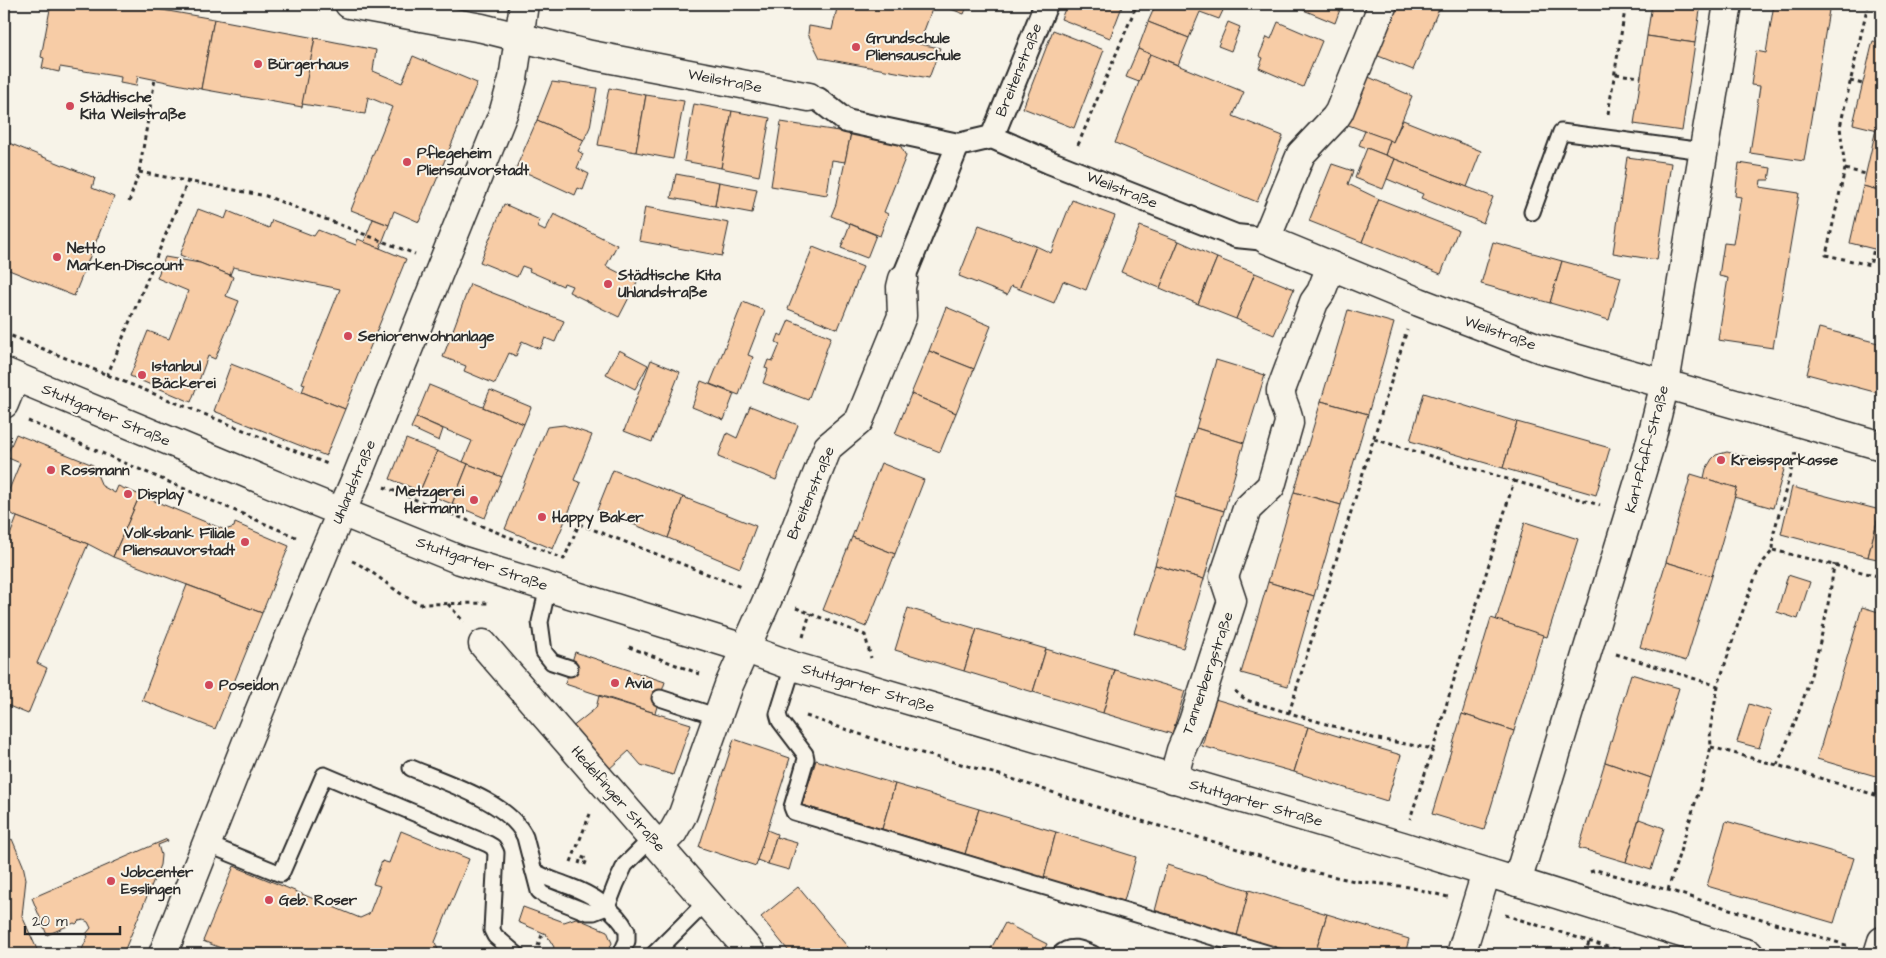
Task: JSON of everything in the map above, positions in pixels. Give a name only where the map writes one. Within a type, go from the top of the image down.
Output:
[{"type":"street","name":"Weilstraße","points":[[349,4],[519,36],[591,55],[818,99],[846,121],[958,145],[992,137],[1048,162],[1068,168],[1236,236],[1266,239],[1419,302],[1539,348],[1882,446]]},
{"type":"street","name":"Uhlandstraße","points":[[163,954],[507,103],[513,79],[524,4]]},
{"type":"street","name":"Breitenstraße","points":[[992,137],[1046,4]]},
{"type":"street","points":[[1266,239],[1301,154],[1339,112],[1383,4]]},
{"type":"street","name":"Karl-Pfaff-Straße","points":[[1517,882],[1629,514],[1665,383],[1728,4]]},
{"type":"street","name":"Breitenstraße","points":[[656,842],[673,832],[684,814],[729,685],[768,598],[828,446],[859,421],[902,316],[901,287],[903,279],[958,145]]},
{"type":"street","name":"Tannenbergstraße","points":[[1173,779],[1181,750],[1193,722],[1232,601],[1224,576],[1247,509],[1271,486],[1289,423],[1281,390],[1314,302],[1321,292],[1331,266]]},
{"type":"street","points":[[4,404],[10,375]]},
{"type":"street","name":"Stuttgarter Straße","points":[[10,375],[460,560],[744,648],[793,666],[1402,846],[1749,954]]},
{"type":"street","name":"Hedelfinger Straße","points":[[484,644],[752,954]]},
{"type":"street","points":[[1461,954],[1486,873]]},
{"type":"street","points":[[1878,954],[1882,941]]},
{"type":"lane","points":[[1532,212],[1561,132],[1703,151]]},
{"type":"lane","points":[[548,587],[540,622],[544,652],[552,662],[570,668]]},
{"type":"lane","points":[[793,666],[778,714],[780,721],[805,754],[806,759],[792,807],[796,813],[1270,954]]},
{"type":"lane","points":[[660,698],[718,717]]},
{"type":"lane","points":[[411,768],[490,803],[509,815],[522,829],[539,891],[544,895],[587,912],[594,912],[607,907],[625,865],[656,842]]},
{"type":"lane","points":[[207,844],[281,874],[324,776],[488,844],[493,848],[496,854],[492,930],[495,936],[516,954]]},
{"type":"lane","points":[[533,870],[541,876],[591,895],[607,907],[627,931],[627,941],[621,954]]},
{"type":"lane","points":[[654,954],[707,901]]},
{"type":"lane","points":[[1060,954],[1070,948],[1093,954]]},
{"type":"path","points":[[167,10],[168,4]]},
{"type":"path","points":[[1068,168],[1137,4]]},
{"type":"path","points":[[1604,138],[1626,4]]},
{"type":"path","points":[[1868,4],[1840,127],[1845,169],[1826,255],[1870,265],[1874,249]]},
{"type":"path","points":[[1616,74],[1641,77]]},
{"type":"path","points":[[129,202],[139,172],[155,79]]},
{"type":"path","points":[[1850,81],[1863,84]]},
{"type":"path","points":[[1845,169],[1866,174]]},
{"type":"path","points":[[139,172],[266,196],[441,264]]},
{"type":"path","points":[[108,376],[188,181]]},
{"type":"path","points":[[1289,713],[1406,334],[1419,302]]},
{"type":"path","points":[[4,333],[564,558],[580,524],[865,635],[870,658]]},
{"type":"path","points":[[27,420],[362,565],[412,601],[420,604],[493,604]]},
{"type":"path","points":[[1668,890],[1711,747],[1710,730],[1718,686],[1756,575],[1772,550],[1774,532],[1804,424]]},
{"type":"path","points":[[1374,439],[1629,514]]},
{"type":"path","points":[[1402,846],[1514,481]]},
{"type":"path","points":[[1772,550],[1882,577]]},
{"type":"path","points":[[1777,765],[1797,717],[1815,661],[1830,598],[1834,564]]},
{"type":"path","points":[[1589,644],[1718,686]]},
{"type":"path","points":[[628,646],[729,685]]},
{"type":"path","points":[[1208,677],[1224,682],[1246,700],[1373,738],[1433,749]]},
{"type":"path","points":[[780,706],[886,743],[1000,775],[1121,816],[1225,845],[1303,870],[1355,881],[1429,891],[1630,954]]},
{"type":"path","points":[[1711,747],[1777,765],[1882,798]]},
{"type":"path","points":[[563,884],[604,781]]},
{"type":"path","points":[[1584,874],[1596,870],[1668,890],[1849,946]]},
{"type":"path","points":[[1585,954],[1589,942]]},
{"type":"building","name":"Städtische Kita Weilstraße","points":[[51,4],[128,4],[214,19],[201,89],[138,76],[136,86],[120,83],[121,77],[60,67],[59,72],[42,68],[44,58],[41,57]]},
{"type":"building","name":"Grundschule Pliensauschule","points":[[838,4],[934,4],[919,44],[940,48],[929,78],[820,58],[808,34],[809,26],[832,30]]},
{"type":"building","name":"Grundschule Pliensauschule","points":[[938,4],[968,4],[964,14]]},
{"type":"building","points":[[1067,4],[1123,4],[1110,38],[1061,19]]},
{"type":"building","points":[[1156,4],[1226,4],[1219,19],[1200,12],[1189,38],[1148,22]]},
{"type":"building","points":[[1289,4],[1342,4],[1335,23]]},
{"type":"building","points":[[1392,4],[1441,4],[1413,70],[1371,53]]},
{"type":"building","points":[[1652,4],[1701,4],[1695,43],[1647,36]]},
{"type":"building","points":[[1774,4],[1830,4],[1804,161],[1750,153],[1760,86],[1751,85],[1756,51],[1766,53]]},
{"type":"building","name":"Bürgerhaus","points":[[214,19],[315,38],[302,107],[201,89]]},
{"type":"building","points":[[1148,22],[1189,38],[1178,65],[1138,49]]},
{"type":"building","points":[[1228,22],[1240,27],[1231,51],[1218,46]]},
{"type":"building","points":[[1278,22],[1322,41],[1303,87],[1259,68],[1263,58],[1259,56],[1267,37],[1271,39]]},
{"type":"building","points":[[1053,30],[1104,50],[1074,128],[1023,108]]},
{"type":"building","points":[[1647,36],[1695,43],[1682,131],[1634,124]]},
{"type":"building","name":"Pflegeheim Pliensauvorstadt","points":[[315,38],[376,50],[373,71],[402,83],[413,56],[477,83],[419,222],[394,211],[389,225],[351,210],[392,107],[368,97],[365,114],[302,104]]},
{"type":"building","points":[[1873,41],[1882,43],[1882,131],[1853,124]]},
{"type":"building","points":[[1138,49],[1150,54],[1139,82],[1126,77]]},
{"type":"building","points":[[1150,54],[1244,92],[1233,116],[1283,136],[1257,202],[1115,143]]},
{"type":"building","points":[[1364,75],[1412,96],[1393,142],[1346,124]]},
{"type":"building","points":[[552,82],[597,88],[590,127],[584,140],[537,120]]},
{"type":"building","points":[[609,88],[646,95],[636,152],[598,145]]},
{"type":"building","points":[[646,95],[684,101],[673,159],[636,152]]},
{"type":"building","points":[[694,104],[732,111],[721,168],[684,161]]},
{"type":"building","points":[[732,111],[770,118],[759,176],[721,168]]},
{"type":"building","points":[[537,120],[584,140],[578,151],[583,154],[577,168],[589,174],[583,190],[578,188],[575,195],[516,168]]},
{"type":"building","points":[[1403,120],[1481,151],[1467,187],[1385,155],[1390,140],[1393,142]]},
{"type":"building","points":[[781,122],[851,133],[845,162],[832,160],[827,195],[771,186]]},
{"type":"building","points":[[1876,129],[1882,131],[1882,191],[1863,186]]},
{"type":"building","points":[[1365,131],[1390,140],[1385,155],[1359,145]]},
{"type":"building","points":[[851,133],[900,145],[906,156],[884,212],[888,214],[880,236],[831,216],[836,204]]},
{"type":"building","points":[[4,141],[95,178],[92,188],[114,197],[74,296],[4,268]]},
{"type":"building","points":[[1367,148],[1395,159],[1383,189],[1355,178]]},
{"type":"building","points":[[1627,157],[1671,163],[1657,260],[1613,253]]},
{"type":"building","points":[[1395,159],[1493,197],[1483,223],[1421,198],[1423,194],[1387,179]]},
{"type":"building","points":[[1739,163],[1771,168],[1769,180],[1761,180],[1760,187],[1799,193],[1773,348],[1718,340],[1728,278],[1719,276],[1724,243],[1733,244],[1741,197],[1735,196]]},
{"type":"building","points":[[1332,164],[1353,171],[1348,184],[1379,199],[1362,242],[1309,221]]},
{"type":"building","points":[[676,174],[719,182],[715,206],[671,198]]},
{"type":"building","points":[[719,182],[757,189],[752,213],[715,206]]},
{"type":"building","points":[[1863,186],[1882,191],[1882,251],[1850,243]]},
{"type":"building","points":[[1379,199],[1458,230],[1441,274],[1362,242]]},
{"type":"building","points":[[1072,200],[1115,216],[1086,290],[1063,281],[1054,303],[1019,289],[1036,246],[1051,253]]},
{"type":"building","name":"Städtische Kita Uhlandstraße","points":[[504,204],[540,220],[537,227],[545,231],[554,214],[617,245],[606,266],[637,282],[619,317],[569,292],[572,286],[564,283],[563,286],[529,271],[530,269],[522,266],[517,277],[480,262]]},
{"type":"building","points":[[645,207],[729,223],[722,256],[639,241]]},
{"type":"building","name":"Seniorenwohnanlage","points":[[198,209],[225,219],[228,211],[269,228],[272,220],[314,236],[318,230],[356,245],[358,239],[406,259],[345,409],[302,392],[305,384],[302,383],[340,289],[233,267],[230,275],[180,255]]},
{"type":"building","points":[[373,219],[389,225],[380,248],[364,242]]},
{"type":"building","points":[[850,224],[876,235],[867,258],[841,248]]},
{"type":"building","points":[[979,225],[1036,246],[1019,289],[1011,286],[1007,295],[959,276]]},
{"type":"building","points":[[1140,226],[1179,241],[1160,288],[1121,272]]},
{"type":"building","points":[[1179,241],[1217,258],[1198,304],[1160,288]]},
{"type":"building","points":[[1493,242],[1562,261],[1550,303],[1481,284]]},
{"type":"building","points":[[813,247],[863,267],[838,329],[788,309]]},
{"type":"building","points":[[165,257],[200,263],[230,275],[233,277],[226,296],[239,301],[215,359],[208,356],[191,402],[130,376],[148,331],[169,339],[188,291],[157,278]]},
{"type":"building","points":[[1217,258],[1255,273],[1236,319],[1198,304]]},
{"type":"building","points":[[1562,261],[1621,277],[1609,320],[1550,303]]},
{"type":"building","points":[[1255,273],[1294,289],[1274,335],[1236,319]]},
{"type":"building","points":[[470,284],[564,321],[555,342],[545,338],[540,349],[522,341],[516,356],[509,353],[495,384],[464,371],[466,366],[443,357]]},
{"type":"building","points":[[743,302],[765,311],[748,355],[753,357],[739,395],[710,384]]},
{"type":"building","points":[[946,307],[991,326],[974,369],[929,351]]},
{"type":"building","points":[[1348,310],[1394,323],[1368,414],[1321,401]]},
{"type":"building","points":[[789,320],[831,337],[808,400],[763,383],[768,369],[765,368],[768,360],[773,361],[780,344],[776,342],[779,334],[782,336]]},
{"type":"building","points":[[1819,328],[1882,344],[1882,394],[1807,374]]},
{"type":"building","points":[[619,350],[648,365],[635,389],[606,374]]},
{"type":"building","points":[[929,351],[974,369],[956,413],[911,394]]},
{"type":"building","points":[[651,360],[680,372],[652,442],[624,431]]},
{"type":"building","points":[[1216,360],[1265,375],[1244,443],[1196,428]]},
{"type":"building","points":[[231,364],[345,409],[326,456],[214,411]]},
{"type":"building","points":[[701,381],[734,394],[724,420],[692,407]]},
{"type":"building","points":[[429,385],[524,424],[502,477],[463,462],[472,441],[416,417]]},
{"type":"building","points":[[490,390],[531,407],[524,424],[483,407]]},
{"type":"building","points":[[1424,393],[1517,422],[1503,468],[1410,441]]},
{"type":"building","points":[[911,394],[956,413],[940,452],[895,434]]},
{"type":"building","points":[[1321,401],[1368,414],[1341,505],[1294,492]]},
{"type":"building","points":[[750,406],[798,425],[776,480],[718,457],[727,433],[737,438]]},
{"type":"building","points":[[416,417],[443,429],[439,441],[411,428]]},
{"type":"building","points":[[1517,422],[1610,448],[1596,495],[1503,468]]},
{"type":"building","points":[[564,425],[592,435],[574,480],[581,483],[553,549],[505,529],[547,427]]},
{"type":"building","points":[[1196,428],[1244,443],[1224,511],[1175,497]]},
{"type":"building","points":[[16,434],[93,465],[102,486],[115,493],[118,486],[140,495],[113,557],[88,544],[17,517],[4,509],[4,502],[20,463],[6,457]]},
{"type":"building","points":[[406,439],[437,451],[420,491],[390,479]]},
{"type":"building","points":[[437,451],[468,464],[452,504],[420,491]]},
{"type":"building","points":[[1727,452],[1785,466],[1773,508],[1734,497],[1737,488],[1704,478],[1706,469],[1712,459],[1716,455]]},
{"type":"building","points":[[881,463],[924,480],[895,554],[852,537]]},
{"type":"building","points":[[468,464],[502,477],[485,518],[452,504]]},
{"type":"building","points":[[613,470],[683,497],[668,538],[597,510]]},
{"type":"building","points":[[1691,474],[1737,488],[1712,576],[1666,562]]},
{"type":"building","points":[[1792,487],[1880,510],[1868,557],[1781,534]]},
{"type":"building","points":[[1294,492],[1341,505],[1314,596],[1268,582]]},
{"type":"building","points":[[140,495],[225,530],[234,527],[235,523],[289,546],[262,613],[113,557]]},
{"type":"building","points":[[683,497],[756,526],[740,568],[668,538]]},
{"type":"building","points":[[1175,497],[1224,511],[1204,579],[1155,565]]},
{"type":"building","points":[[1880,510],[1882,511],[1882,560],[1868,557]]},
{"type":"building","points":[[17,517],[88,544],[37,663],[47,668],[28,714],[4,704],[4,551]]},
{"type":"building","points":[[1525,522],[1578,539],[1547,637],[1496,620]]},
{"type":"building","points":[[852,537],[895,554],[866,627],[823,610]]},
{"type":"building","points":[[1666,562],[1712,576],[1686,661],[1640,647]]},
{"type":"building","points":[[1155,565],[1204,579],[1183,648],[1134,633]]},
{"type":"building","points":[[1788,575],[1810,582],[1798,619],[1777,612]]},
{"type":"building","points":[[1268,582],[1314,596],[1288,686],[1241,673]]},
{"type":"building","points":[[187,585],[262,613],[215,729],[142,700]]},
{"type":"building","points":[[1862,607],[1882,613],[1882,765],[1879,777],[1817,759]]},
{"type":"building","points":[[908,608],[977,629],[964,671],[895,650]]},
{"type":"building","points":[[1491,618],[1543,635],[1514,731],[1462,714]]},
{"type":"building","points":[[977,629],[1046,649],[1033,692],[964,671]]},
{"type":"building","points":[[1046,649],[1115,670],[1103,713],[1033,692]]},
{"type":"building","name":"Avia","points":[[575,652],[665,682],[655,713],[565,684]]},
{"type":"building","points":[[1115,670],[1185,691],[1172,734],[1103,713]]},
{"type":"building","points":[[1631,674],[1679,688],[1651,778],[1605,762]]},
{"type":"building","points":[[599,696],[691,724],[673,775],[641,765],[629,751],[608,770],[571,728],[596,708]]},
{"type":"building","points":[[1215,699],[1308,727],[1294,772],[1202,746]]},
{"type":"building","points":[[1749,704],[1771,711],[1759,748],[1737,742]]},
{"type":"building","points":[[1462,714],[1514,731],[1484,830],[1432,814]]},
{"type":"building","points":[[1308,727],[1401,755],[1387,801],[1294,772]]},
{"type":"building","points":[[734,739],[790,758],[756,866],[699,847]]},
{"type":"building","points":[[816,760],[895,784],[882,829],[802,805]]},
{"type":"building","points":[[1605,762],[1651,778],[1626,862],[1579,848]]},
{"type":"building","points":[[895,784],[979,809],[965,854],[882,829]]},
{"type":"building","points":[[979,809],[1056,832],[1044,878],[965,854]]},
{"type":"building","points":[[1639,819],[1664,828],[1651,870],[1626,862]]},
{"type":"building","points":[[1726,821],[1854,858],[1834,923],[1707,886]]},
{"type":"building","points":[[767,830],[777,834],[768,864],[757,860]]},
{"type":"building","name":"Geb. Roser","points":[[401,831],[469,859],[435,942],[438,950],[448,954],[236,954],[203,941],[234,866],[360,918],[369,914],[380,886],[373,884],[382,861],[389,863]]},
{"type":"building","points":[[1056,832],[1136,857],[1124,901],[1044,878]]},
{"type":"building","points":[[776,837],[797,843],[789,870],[768,864]]},
{"type":"building","points":[[12,839],[23,865],[26,879],[22,916],[39,954],[4,954],[4,860],[8,858],[4,851],[4,844]]},
{"type":"building","name":"Jobcenter Esslingen","points":[[167,839],[168,841],[158,845],[161,855],[160,865],[123,954],[80,954],[88,936],[86,934],[91,928],[88,922],[84,920],[47,935],[32,898]]},
{"type":"building","points":[[1167,865],[1249,890],[1237,936],[1155,911]]},
{"type":"building","points":[[798,887],[851,951],[847,954],[791,954],[761,917]]},
{"type":"building","points":[[1249,890],[1327,914],[1315,954],[1300,954],[1237,936]]},
{"type":"building","points":[[523,907],[564,922],[576,918],[607,931],[612,943],[607,954],[551,954],[554,947],[546,934],[518,922]]},
{"type":"building","points":[[1327,914],[1409,939],[1405,954],[1315,954]]},
{"type":"building","points":[[1005,923],[1047,944],[1042,954],[988,954]]},
{"type":"place","name":"Grundschule Pliensauschule","points":[[856,47]]},
{"type":"place","name":"Bürgerhaus","points":[[258,64]]},
{"type":"place","name":"Städtische Kita Weilstraße","points":[[70,106]]},
{"type":"place","name":"Pflegeheim Pliensauvorstadt","points":[[407,162]]},
{"type":"place","name":"Netto Marken-Discount","points":[[57,257]]},
{"type":"place","name":"Städtische Kita Uhlandstraße","points":[[608,284]]},
{"type":"place","name":"Seniorenwohnanlage","points":[[348,336]]},
{"type":"place","name":"Istanbul Bäckerei","points":[[142,375]]},
{"type":"place","name":"Kreissparkasse","points":[[1721,460]]},
{"type":"place","name":"Rossmann","points":[[51,470]]},
{"type":"place","name":"Display","points":[[128,494]]},
{"type":"place","name":"Metzgerei Hermann","points":[[474,500]]},
{"type":"place","name":"Happy Baker","points":[[542,517]]},
{"type":"place","name":"Volksbank Filiale Pliensauvorstadt","points":[[245,542]]},
{"type":"place","name":"Avia","points":[[615,683]]},
{"type":"place","name":"Poseidon","points":[[209,685]]},
{"type":"place","name":"Jobcenter Esslingen","points":[[111,881]]},
{"type":"place","name":"Geb. Roser","points":[[269,900]]}]
